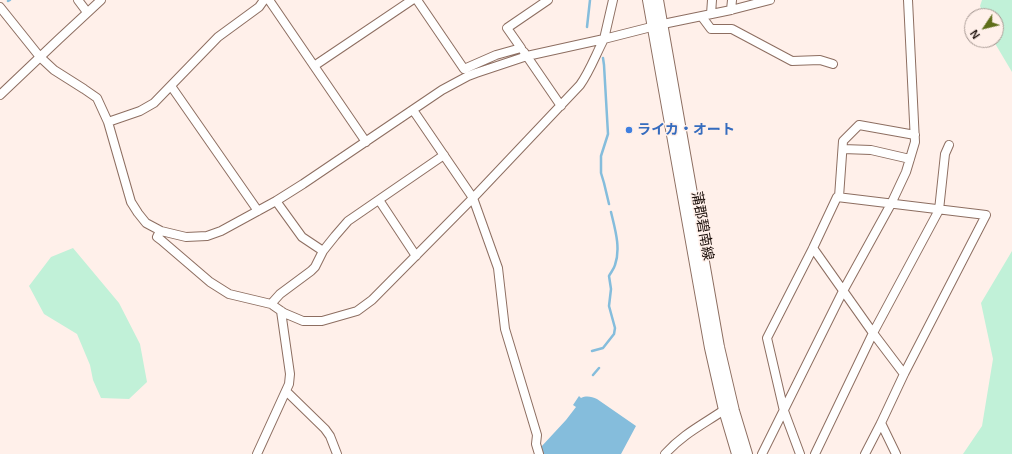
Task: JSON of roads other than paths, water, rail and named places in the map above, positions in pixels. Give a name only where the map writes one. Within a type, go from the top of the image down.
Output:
[{"type":"main road","name":"蒲郡碧南線","points":[[648,0],[658,26],[719,347],[734,411],[747,454]]},
{"type":"main road","name":"蒲郡碧南線","points":[[658,0],[658,26],[710,348],[724,410],[738,454]]},
{"type":"street","points":[[78,0],[87,12]]},
{"type":"street","points":[[0,95],[101,0]]},
{"type":"street","points":[[108,122],[140,111],[154,102],[218,37],[259,7],[264,0]]},
{"type":"street","points":[[269,0],[366,142]]},
{"type":"street","points":[[314,66],[412,0]]},
{"type":"street","points":[[417,0],[464,69],[496,55],[521,48]]},
{"type":"street","points":[[548,0],[507,28],[561,106]]},
{"type":"street","points":[[161,231],[157,237],[210,282],[229,294],[271,304],[281,311],[303,320],[322,321],[357,310],[372,300],[416,256],[580,85],[587,75],[604,39],[613,0]]},
{"type":"street","points":[[711,14],[712,0]]},
{"type":"street","points":[[731,10],[732,0]]},
{"type":"street","points":[[0,7],[40,57],[54,70],[97,98],[108,122],[131,202],[146,223],[161,231],[186,237],[207,236],[222,231],[276,201],[442,90],[476,72],[527,56],[702,17],[770,0]]},
{"type":"street","points":[[762,454],[843,291],[891,204],[906,172],[915,142],[908,0]]},
{"type":"street","points":[[702,17],[712,29],[732,28],[792,61],[820,60],[833,64]]},
{"type":"street","points":[[171,86],[258,211]]},
{"type":"street","points":[[413,110],[473,198],[498,268],[505,329],[537,435],[536,444],[539,454]]},
{"type":"street","points":[[800,454],[784,411],[767,338],[837,197],[839,197],[843,141],[859,125],[915,135]]},
{"type":"street","points":[[815,454],[873,333],[939,210],[945,154],[949,145]]},
{"type":"street","points":[[843,149],[871,150],[910,159]]},
{"type":"street","points":[[271,304],[280,294],[315,267],[323,251],[348,221],[444,155]]},
{"type":"street","points":[[839,197],[986,215],[904,374],[865,454]]},
{"type":"street","points":[[378,200],[416,256]]},
{"type":"street","points":[[276,201],[302,237],[323,251]]},
{"type":"street","points":[[813,248],[904,374]]},
{"type":"street","points":[[257,454],[289,384],[290,374],[281,311]]},
{"type":"street","points":[[286,391],[325,429],[330,436],[337,454]]},
{"type":"street","points":[[665,454],[680,438],[724,410]]},
{"type":"street","points":[[881,423],[896,454]]},
{"type":"water","points":[[579,396],[581,398],[587,396],[597,399],[636,426],[621,454],[543,454],[541,447],[576,407],[573,405]]},
{"type":"waterway","points":[[587,27],[590,0]]},
{"type":"waterway","points":[[603,58],[608,134],[601,156],[601,173],[609,204]]},
{"type":"waterway","points":[[592,351],[603,348],[614,334],[615,328],[609,306],[611,289],[609,276],[617,259],[616,232],[611,212]]},
{"type":"waterway","points":[[593,375],[599,368]]},
{"type":"place","name":"ライカ・オート","points":[[629,130]]}]
